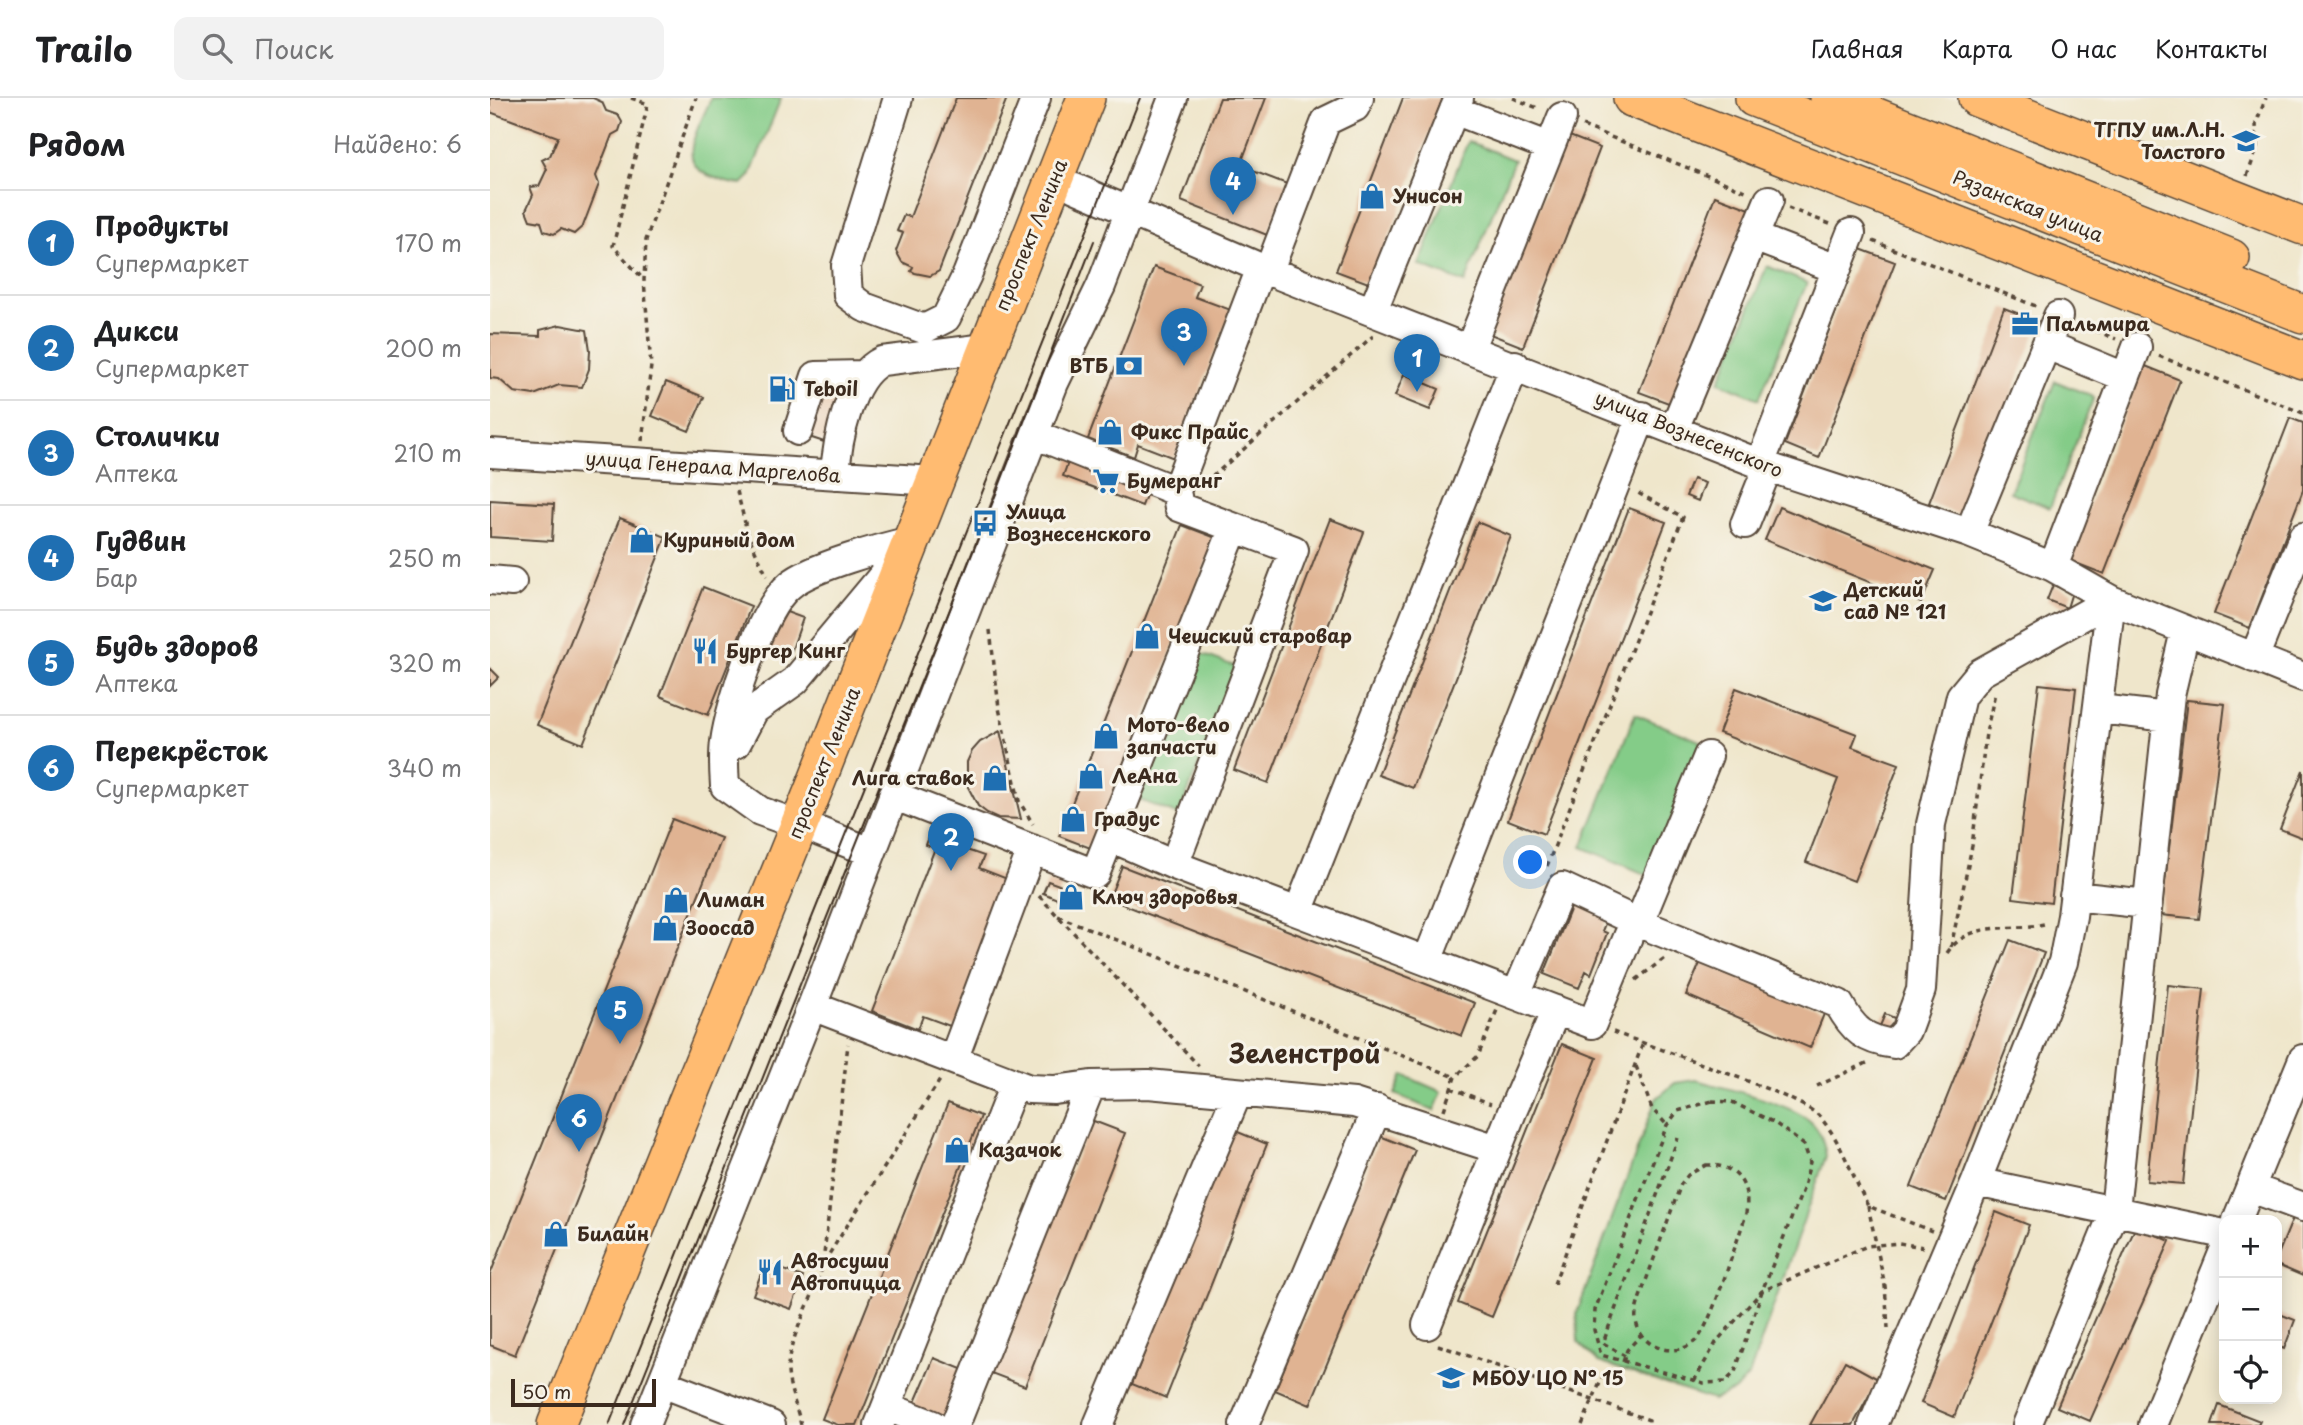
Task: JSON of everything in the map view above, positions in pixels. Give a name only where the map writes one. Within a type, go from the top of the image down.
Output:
[{"type":"main road","name":"проспект Ленина","points":[[556,1425],[810,829],[912,541],[946,482],[986,348],[1086,98]]},
{"type":"main road","name":"проспект Ленина","points":[[584,1425],[810,829],[946,482],[1075,188],[1111,98]]},
{"type":"main road","points":[[1632,98],[2303,360]]},
{"type":"main road","name":"Рязанская улица","points":[[1754,98],[2303,314]]},
{"type":"main road","name":"Рязанская улица","points":[[1829,98],[2303,287]]},
{"type":"main road","points":[[1977,98],[2303,226]]},
{"type":"street","points":[[898,98],[846,266],[848,295],[925,342],[986,348]]},
{"type":"street","points":[[835,475],[840,433],[863,375],[871,366],[925,342],[946,318],[967,275],[1036,98]]},
{"type":"street","points":[[645,1425],[812,1006],[1054,383],[1101,286],[1173,98]]},
{"type":"street","points":[[1174,865],[1294,550],[1179,507],[1176,491],[1326,121],[1346,114],[1355,107],[1359,98]]},
{"type":"street","points":[[1383,314],[1456,104],[1550,147]]},
{"type":"street","points":[[1470,348],[1562,117]]},
{"type":"street","name":"улица Вознесенского","points":[[1075,188],[1265,269],[1764,465],[1969,533],[2053,567],[2111,600],[2303,677]]},
{"type":"street","points":[[1674,429],[1769,200]]},
{"type":"street","points":[[1745,524],[1764,465],[1851,233]]},
{"type":"street","points":[[1754,237],[1837,269]]},
{"type":"street","points":[[1969,533],[2058,316]]},
{"type":"street","points":[[2047,345],[2125,377]]},
{"type":"street","points":[[2053,567],[2137,347]]},
{"type":"street","points":[[1298,912],[1515,365]]},
{"type":"street","points":[[790,472],[792,445],[816,376],[863,375]]},
{"type":"street","points":[[1427,961],[1642,416]]},
{"type":"street","points":[[798,431],[840,433]]},
{"type":"street","points":[[1034,435],[1176,491]]},
{"type":"street","name":"улица Генерала Маргелова","points":[[490,453],[946,482]]},
{"type":"street","points":[[892,795],[1095,874],[1112,838],[1234,528]]},
{"type":"street","points":[[2254,658],[2303,537]]},
{"type":"street","points":[[871,852],[760,811],[725,786],[723,768],[730,720],[763,622],[777,597],[793,582],[876,548],[912,541]]},
{"type":"street","points":[[723,768],[754,710],[795,681],[912,541]]},
{"type":"street","points":[[1510,993],[1562,887],[1639,923],[1839,1004],[1856,1031],[1873,1041],[1894,1044],[1906,1031],[1921,990],[1931,824],[1961,696],[1980,673],[2111,600]]},
{"type":"street","points":[[1873,1425],[1976,1182],[2063,962],[2073,906],[2111,600]]},
{"type":"street","points":[[2027,1425],[2115,1210],[2168,718],[2185,631]]},
{"type":"street","points":[[2099,709],[2168,718]]},
{"type":"street","points":[[1112,838],[1174,865],[1556,1010],[1596,1014],[1630,932],[1639,923],[1708,756]]},
{"type":"street","points":[[953,1060],[1037,851]]},
{"type":"street","points":[[2073,906],[2147,904]]},
{"type":"street","points":[[812,1006],[1014,1084],[1043,1090],[1091,1085],[1148,1084],[1354,1103],[1497,1149]]},
{"type":"street","points":[[1427,1325],[1511,1112],[1556,1010]]},
{"type":"street","points":[[2239,1215],[2303,1059]]},
{"type":"street","points":[[933,1425],[883,1416],[1014,1084]]},
{"type":"street","points":[[956,1425],[1091,1085]]},
{"type":"street","points":[[1098,1425],[1231,1093]]},
{"type":"street","points":[[1244,1425],[1377,1109]]},
{"type":"street","points":[[1976,1182],[2219,1233]]},
{"type":"street","points":[[2251,1188],[2303,1208]]},
{"type":"street","points":[[2153,1425],[2219,1263]]},
{"type":"street","points":[[662,1383],[771,1425]]},
{"type":"path","points":[[631,98],[648,104],[613,246],[644,280]]},
{"type":"path","points":[[641,450],[651,366],[644,280],[646,240],[696,98]]},
{"type":"path","points":[[1513,98],[2303,413]]},
{"type":"path","points":[[2246,179],[2257,149],[2256,123],[2266,98]]},
{"type":"path","points":[[1176,491],[1195,492],[1383,314]]},
{"type":"path","points":[[734,481],[748,535],[777,597]]},
{"type":"path","points":[[1547,866],[1683,517],[1616,482]]},
{"type":"path","points":[[990,630],[999,708],[1019,801],[1032,822],[1036,842],[1039,896],[1231,1093]]},
{"type":"path","points":[[1951,947],[1972,846],[1986,733],[1996,689],[2010,655]]},
{"type":"path","points":[[1944,957],[1966,933],[1991,929],[2025,930],[2073,906]]},
{"type":"path","points":[[1054,914],[1455,1077]]},
{"type":"path","points":[[1674,951],[1596,1014],[1643,1043],[1784,1097],[1818,1114],[1840,1145],[1868,1206],[1885,1286],[1888,1332]]},
{"type":"path","points":[[1438,1128],[1455,1077],[1478,1056],[1510,993]]},
{"type":"path","points":[[801,1425],[788,1369],[791,1349],[817,1286],[823,1263],[851,1021]]},
{"type":"path","points":[[1554,1284],[1643,1043]]},
{"type":"path","points":[[1817,1086],[1879,1058]]},
{"type":"path","points":[[823,1263],[953,1060]]},
{"type":"path","points":[[1636,1065],[1652,1109],[1667,1125]]},
{"type":"path","points":[[1451,1088],[1511,1112]]},
{"type":"path","points":[[1732,1102],[1774,1123],[1804,1145],[1810,1162],[1804,1187],[1762,1291],[1735,1372],[1726,1382],[1694,1381],[1601,1355],[1594,1330],[1595,1310],[1667,1125],[1678,1111],[1693,1105],[1732,1102]]},
{"type":"path","points":[[1625,1356],[1603,1343],[1678,1138]]},
{"type":"path","points":[[1706,1165],[1728,1167],[1743,1183],[1748,1205],[1705,1326],[1699,1337],[1678,1349],[1656,1348],[1641,1334],[1635,1318],[1639,1300],[1681,1184],[1688,1175],[1706,1165]]},
{"type":"path","points":[[1868,1206],[1951,1242]]},
{"type":"path","points":[[1694,1381],[1717,1341],[1762,1291],[1867,1246],[1951,1242]]},
{"type":"path","points":[[1427,1325],[1434,1344],[1649,1420],[1647,1425]]},
{"type":"path","points":[[1623,1362],[1641,1334]]},
{"type":"path","points":[[1582,1425],[1602,1378]]},
{"type":"green space","points":[[711,98],[781,98],[750,176],[742,184],[710,176],[699,170],[693,162],[693,142]]},
{"type":"green space","points":[[1468,141],[1514,160],[1465,283],[1419,265]]},
{"type":"green space","points":[[1767,266],[1807,283],[1759,399],[1719,382]]},
{"type":"green space","points":[[2055,381],[2094,397],[2050,508],[2010,492]]},
{"type":"green space","points":[[1196,652],[1237,667],[1179,815],[1139,800]]},
{"type":"green space","points":[[1635,714],[1702,742],[1649,876],[1582,847]]},
{"type":"green space","points":[[1403,1075],[1442,1092],[1434,1111],[1395,1094]]},
{"type":"green space","points":[[1696,1080],[1756,1097],[1801,1115],[1817,1130],[1826,1156],[1749,1376],[1734,1391],[1713,1400],[1599,1362],[1578,1342],[1577,1313],[1656,1099],[1675,1083]]},
{"type":"building","points":[[490,98],[593,98],[602,102],[606,111],[618,115],[622,122],[619,131],[612,135],[596,176],[599,184],[583,226],[574,234],[561,229],[554,234],[544,231],[541,222],[530,220],[526,210],[533,195],[530,187],[539,186],[547,169],[542,160],[550,156],[558,137],[490,112]]},
{"type":"building","points":[[956,98],[1007,98],[939,271],[930,276],[911,271],[913,267],[902,262],[896,251],[903,233],[897,231],[904,215],[910,217]]},
{"type":"building","points":[[1220,98],[1266,98],[1240,166],[1287,184],[1267,235],[1181,201]]},
{"type":"building","points":[[1403,98],[1443,98],[1371,284],[1336,271]]},
{"type":"building","points":[[1567,135],[1600,148],[1523,347],[1490,334]]},
{"type":"building","points":[[1715,196],[1750,209],[1674,405],[1639,392]]},
{"type":"building","points":[[1860,249],[1895,262],[1819,458],[1785,444]]},
{"type":"building","points":[[1154,267],[1200,284],[1195,297],[1231,310],[1174,458],[1138,444],[1134,457],[1088,439]]},
{"type":"building","points":[[2004,308],[2040,322],[1964,517],[1929,503]]},
{"type":"building","points":[[560,325],[587,330],[589,369],[582,387],[559,385],[534,395],[514,392],[499,379],[490,378],[490,334],[540,336],[540,330]]},
{"type":"building","points":[[2143,365],[2180,380],[2104,574],[2068,560]]},
{"type":"building","points":[[854,372],[830,444],[806,436],[815,410],[787,401],[794,381],[822,390]]},
{"type":"building","points":[[1404,374],[1439,389],[1430,410],[1395,396]]},
{"type":"building","points":[[666,382],[704,397],[689,431],[652,416]]},
{"type":"building","points":[[2290,418],[2303,423],[2303,490],[2250,628],[2214,614]]},
{"type":"building","points":[[1070,457],[1149,487],[1142,506],[1063,476]]},
{"type":"building","points":[[1693,479],[1705,483],[1698,501],[1686,496]]},
{"type":"building","points":[[490,500],[554,504],[552,541],[490,537]]},
{"type":"building","points":[[1779,507],[1935,570],[1921,603],[1765,540]]},
{"type":"building","points":[[1629,508],[1666,522],[1544,834],[1508,820]]},
{"type":"building","points":[[620,518],[666,537],[583,744],[537,725]]},
{"type":"building","points":[[1330,519],[1364,532],[1268,783],[1234,770]]},
{"type":"building","points":[[1477,522],[1511,536],[1413,788],[1378,775]]},
{"type":"building","points":[[1182,525],[1216,538],[1093,849],[1059,836]]},
{"type":"building","points":[[2053,585],[2072,592],[2067,608],[2047,600]]},
{"type":"building","name":"Бургер Кинг","points":[[703,587],[751,606],[708,715],[660,696]]},
{"type":"building","points":[[781,610],[803,618],[789,658],[766,650]]},
{"type":"building","points":[[490,668],[499,677],[490,686]]},
{"type":"building","points":[[2039,684],[2076,688],[2051,903],[2013,898]]},
{"type":"building","points":[[1736,688],[1857,734],[1852,747],[1899,764],[1854,881],[1806,862],[1838,779],[1719,733]]},
{"type":"building","points":[[2187,700],[2225,704],[2199,919],[2161,915]]},
{"type":"building","points":[[1000,731],[1021,819],[998,818],[987,813],[978,806],[967,785],[967,762],[972,751],[980,742]]},
{"type":"building","points":[[2303,770],[2303,838],[2280,829]]},
{"type":"building","points":[[672,819],[721,838],[515,1355],[490,1345],[490,1275]]},
{"type":"building","points":[[929,837],[984,856],[979,868],[1015,882],[958,1029],[923,1016],[918,1029],[872,1011],[935,848],[926,845]]},
{"type":"building","points":[[1122,866],[1475,1003],[1462,1036],[1109,899]]},
{"type":"building","points":[[1048,881],[1062,886],[1057,899],[1043,893]]},
{"type":"building","points":[[1574,900],[1609,914],[1602,931],[1607,933],[1591,974],[1586,971],[1579,988],[1544,974]]},
{"type":"building","points":[[2010,940],[2044,953],[1946,1201],[1911,1187]]},
{"type":"building","points":[[1701,961],[1824,1014],[1810,1048],[1686,995]]},
{"type":"building","points":[[2168,985],[2204,989],[2183,1184],[2147,1181]]},
{"type":"building","points":[[1885,1014],[1899,1020],[1893,1032],[1880,1026]]},
{"type":"building","points":[[1562,1044],[1597,1058],[1492,1317],[1458,1303]]},
{"type":"building","points":[[948,1103],[981,1116],[857,1425],[838,1425],[822,1419]]},
{"type":"building","points":[[1091,1120],[1125,1133],[1025,1386],[991,1373]]},
{"type":"building","points":[[1233,1130],[1267,1144],[1166,1398],[1132,1384]]},
{"type":"building","points":[[1380,1136],[1415,1150],[1310,1405],[1275,1390]]},
{"type":"building","points":[[1996,1212],[2029,1225],[1954,1417],[1921,1403]]},
{"type":"building","points":[[2293,1218],[2303,1222],[2303,1276],[2282,1267],[2282,1245]]},
{"type":"building","points":[[2136,1226],[2170,1241],[2090,1421],[2057,1407]]},
{"type":"building","points":[[765,1263],[803,1277],[791,1309],[753,1295]]},
{"type":"building","points":[[2282,1315],[2295,1320],[2284,1349],[2282,1348]]},
{"type":"building","points":[[934,1358],[964,1370],[942,1422],[912,1409]]},
{"type":"building","points":[[1845,1361],[1878,1379],[1853,1425],[1810,1425]]},
{"type":"building","points":[[2219,1405],[2260,1421],[2258,1425],[2212,1425]]},
{"type":"tram line","points":[[609,1425],[1140,98]]},
{"type":"tram line","points":[[624,1425],[1000,484],[1094,241]]},
{"type":"place","name":"ТГПУ им.Л.Н. Толстого","points":[[2246,141]]},
{"type":"place","name":"Унисон","points":[[1372,196]]},
{"type":"place","name":"Гудвин","points":[[1233,215]]},
{"type":"place","name":"Пальмира","points":[[2025,324]]},
{"type":"place","name":"ВТБ","points":[[1129,366]]},
{"type":"place","name":"Столички","points":[[1184,366]]},
{"type":"place","name":"Teboil","points":[[782,389]]},
{"type":"place","name":"Продукты","points":[[1417,392]]},
{"type":"place","name":"Фикс Прайс","points":[[1110,432]]},
{"type":"place","name":"Бумеранг","points":[[1106,481]]},
{"type":"place","name":"Улица Вознесенского","points":[[985,523]]},
{"type":"place","name":"Куриный дом","points":[[642,540]]},
{"type":"place","name":"Детский сад № 121","points":[[1823,601]]},
{"type":"place","name":"Чешский старовар","points":[[1147,636]]},
{"type":"place","name":"Бургер Кинг","points":[[705,651]]},
{"type":"place","name":"Мото-вело запчасти","points":[[1106,736]]},
{"type":"place","name":"ЛеАна","points":[[1091,776]]},
{"type":"place","name":"Лига ставок","points":[[995,778]]},
{"type":"place","name":"Градус","points":[[1073,819]]},
{"type":"place","name":"Дикси","points":[[951,871]]},
{"type":"place","name":"Ключ здоровья","points":[[1071,897]]},
{"type":"place","name":"Лиман","points":[[676,900]]},
{"type":"place","name":"Зоосад","points":[[665,928]]},
{"type":"place","name":"Будь здоров","points":[[620,1044]]},
{"type":"place","name":"Казачок","points":[[957,1150]]},
{"type":"place","name":"Перекрёсток","points":[[579,1152]]},
{"type":"place","name":"Билайн","points":[[556,1234]]},
{"type":"place","name":"Автосуши Автопицца","points":[[770,1272]]},
{"type":"place","name":"МБОУ ЦО N° 15","points":[[1451,1378]]},
{"type":"district","name":"Зеленстрой","points":[[1305,1054]]}]
